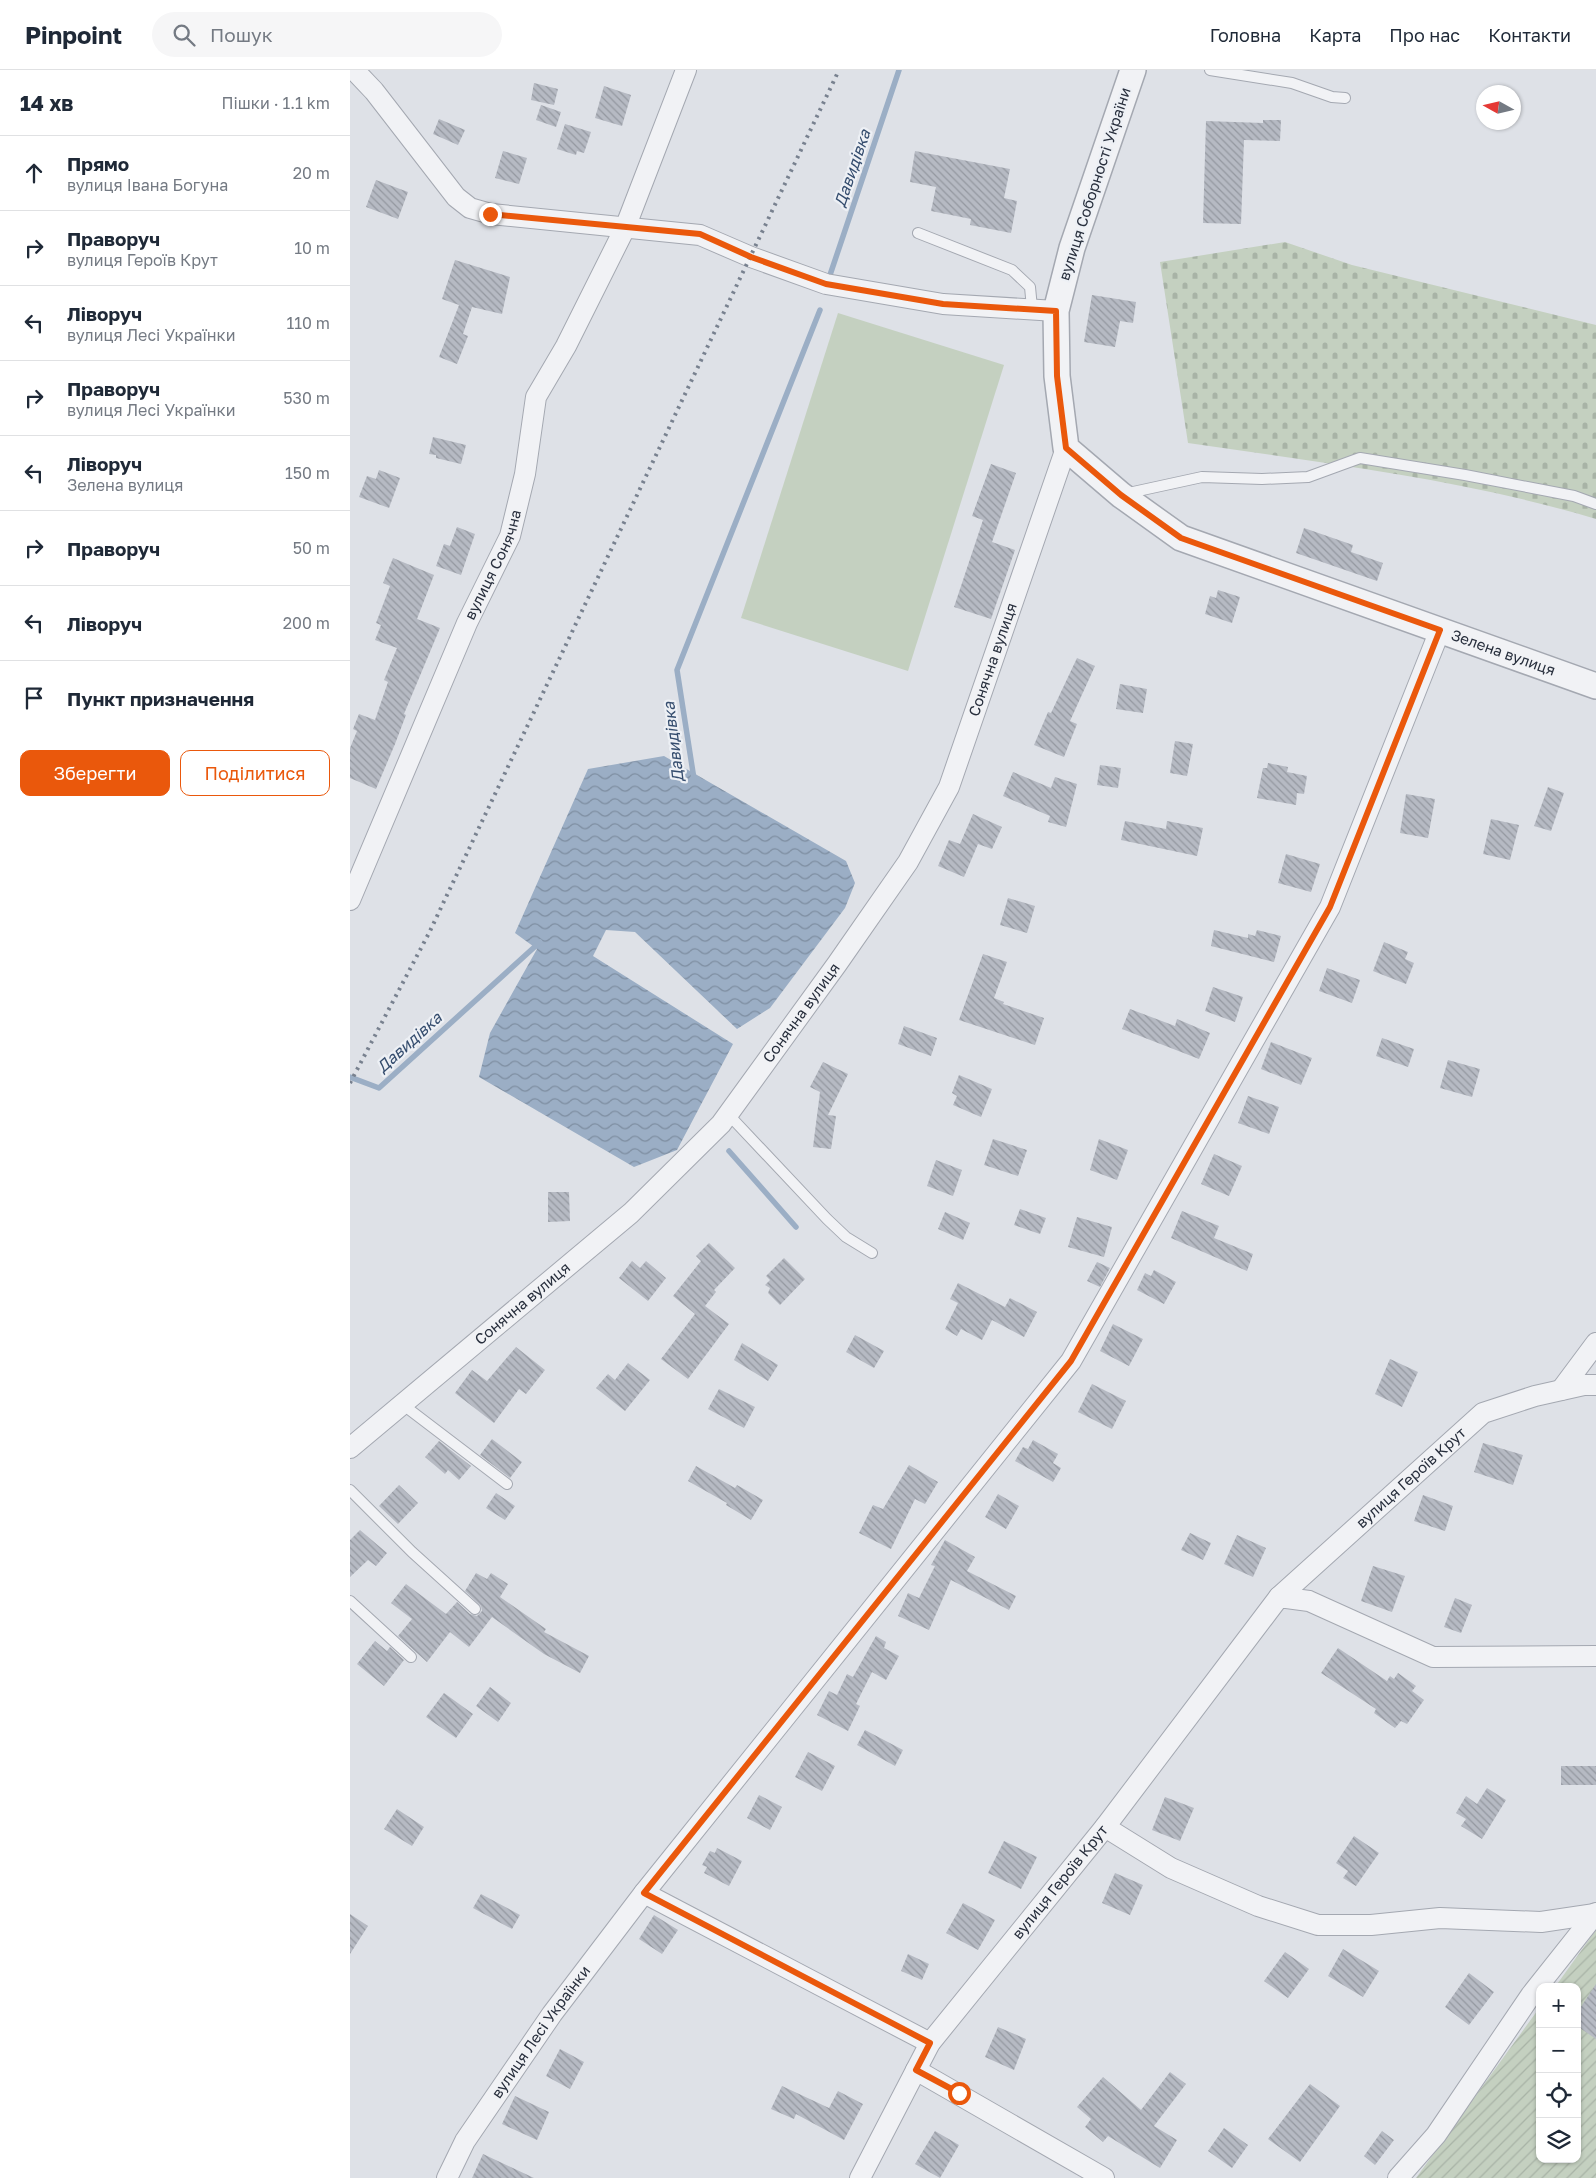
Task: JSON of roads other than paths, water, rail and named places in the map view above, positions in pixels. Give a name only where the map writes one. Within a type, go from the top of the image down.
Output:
[{"type":"street","points":[[354,70],[374,91],[456,197],[470,208],[490,214],[700,234],[751,257],[826,284],[943,304],[1044,310]]},
{"type":"street","name":"вулиця Сонячна","points":[[350,900],[467,623],[510,536],[525,474],[536,396],[566,346],[625,228],[686,70]]},
{"type":"street","name":"вулиця Соборності України","points":[[1066,448],[1057,376],[1044,310],[1072,248],[1133,70]]},
{"type":"street","name":"Зелена вулиця","points":[[1066,448],[1121,495],[1181,538],[1596,686]]},
{"type":"street","name":"Сонячна вулиця","points":[[350,1448],[631,1213],[721,1124],[908,862],[949,787],[1066,448]]},
{"type":"street","name":"вулиця Лесі Українки","points":[[446,2178],[465,2141],[546,2022],[644,1893],[1071,1361],[1330,907],[1440,630]]},
{"type":"street","points":[[1561,1390],[1596,1343]]},
{"type":"street","name":"вулиця Героїв Крут","points":[[860,2178],[930,2043],[1105,1827],[1278,1597],[1482,1413],[1561,1390],[1584,1385],[1596,1385]]},
{"type":"street","points":[[1278,1597],[1310,1601],[1433,1656],[1596,1656]]},
{"type":"street","points":[[1105,1827],[1171,1868],[1258,1906],[1318,1925],[1371,1925],[1440,1918],[1541,1922],[1596,1914]]},
{"type":"street","points":[[644,1893],[930,2043]]},
{"type":"street","points":[[1398,2178],[1436,2135],[1531,1995],[1596,1914]]},
{"type":"street","points":[[916,2070],[1104,2178]]},
{"type":"lane","points":[[1210,70],[1292,83],[1332,97],[1345,98]]},
{"type":"lane","points":[[918,233],[1012,270],[1030,288],[1044,310]]},
{"type":"lane","points":[[1121,495],[1202,477],[1262,479],[1308,477],[1360,458],[1474,476],[1574,496],[1596,504]]},
{"type":"lane","points":[[728,1114],[827,1219],[846,1236],[872,1253]]},
{"type":"lane","points":[[402,1404],[507,1484]]},
{"type":"lane","points":[[350,1490],[412,1552],[475,1609]]},
{"type":"lane","points":[[350,1601],[411,1657]]},
{"type":"water","points":[[664,756],[846,861],[855,883],[845,908],[770,1008],[737,1029],[635,932],[606,930],[593,956],[733,1044],[677,1150],[634,1167],[479,1077],[490,1033],[537,949],[515,933],[588,769]]},
{"type":"waterway","name":"Давидівка","points":[[830,275],[899,70]]},
{"type":"waterway","name":"Давидівка","points":[[694,779],[677,670],[820,310]]},
{"type":"waterway","name":"Давидівка","points":[[350,1077],[379,1088],[540,942]]},
{"type":"waterway","points":[[729,1151],[796,1227]]},
{"type":"railway","points":[[350,1083],[429,933],[839,70]]}]
